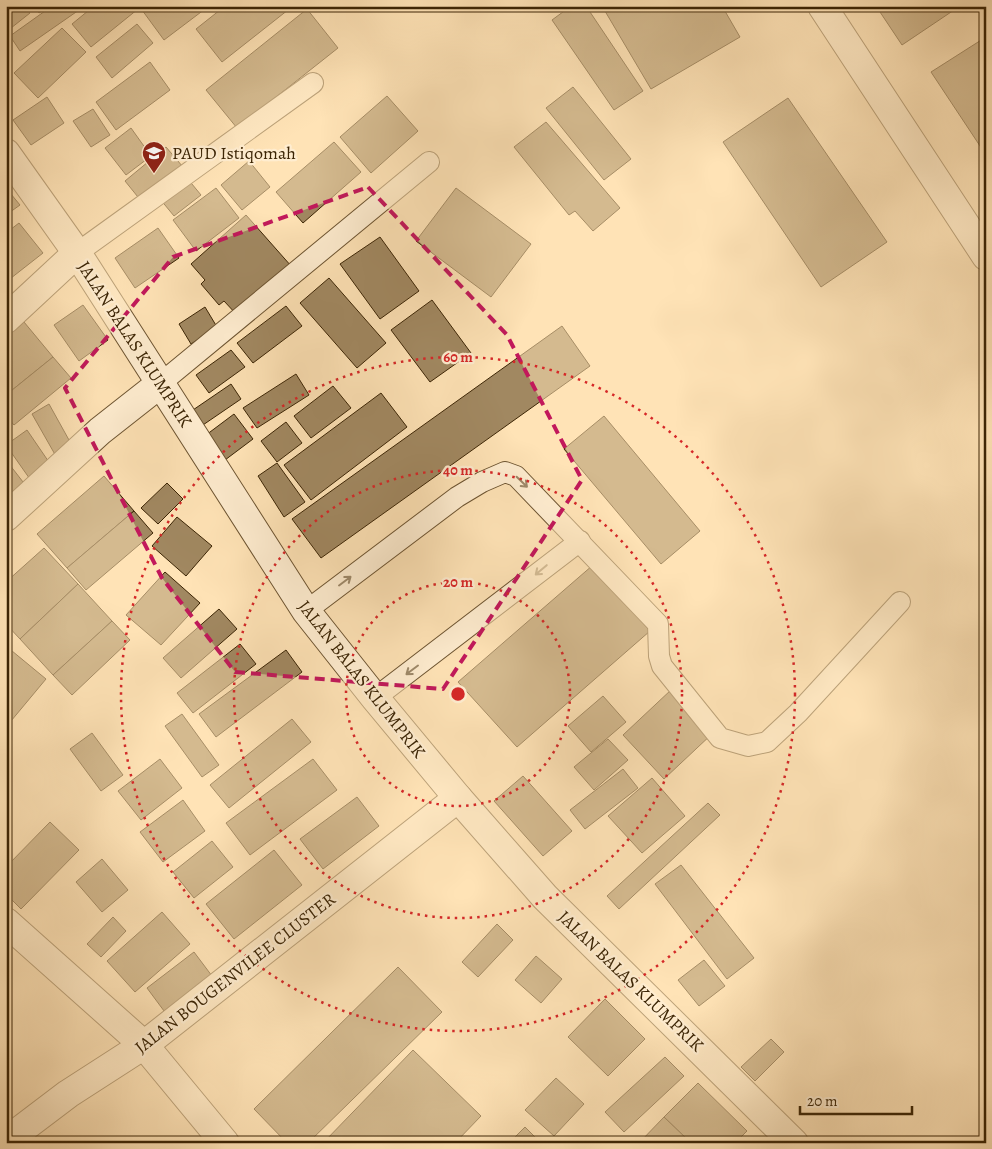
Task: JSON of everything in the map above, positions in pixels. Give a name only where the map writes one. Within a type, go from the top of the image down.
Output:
[{"type":"street","points":[[822,6],[986,256]]},
{"type":"street","name":"JALAN BALAS KLUMPRIK","points":[[6,153],[77,253],[306,610],[375,698],[458,798],[545,897],[794,1143]]},
{"type":"street","points":[[6,319],[77,253]]},
{"type":"street","points":[[6,517],[100,431],[161,383]]},
{"type":"street","name":"JALAN BOUGENVILEE CLUSTER","points":[[6,1140],[68,1094],[144,1045],[458,798]]},
{"type":"street","points":[[6,922],[144,1045],[224,1143]]},
{"type":"lane","points":[[77,253],[313,83]]},
{"type":"lane","points":[[161,383],[429,162]]},
{"type":"lane","points":[[306,610],[457,497],[482,482],[505,472],[516,476],[658,624],[659,656],[662,666],[720,738],[748,746],[767,742],[900,602]]},
{"type":"lane","points":[[375,698],[580,541]]},
{"type":"highlighted area","points":[[368,187],[507,335],[582,480],[443,689],[235,672],[162,578],[65,388],[173,257]]},
{"type":"building","points":[[6,6],[25,6],[30,13],[6,32]]},
{"type":"building","points":[[34,6],[49,6],[39,13]]},
{"type":"building","points":[[52,6],[76,6],[79,10],[20,51],[10,36]]},
{"type":"building","points":[[94,6],[136,6],[138,9],[91,47],[72,24]]},
{"type":"building","points":[[146,6],[209,6],[164,40],[142,10]]},
{"type":"building","points":[[225,6],[293,6],[222,62],[196,29]]},
{"type":"building","points":[[571,6],[586,6],[643,91],[614,110],[552,20]]},
{"type":"building","points":[[602,6],[722,6],[740,37],[651,89]]},
{"type":"building","points":[[876,6],[960,6],[902,45]]},
{"type":"building","points":[[307,9],[338,48],[237,128],[206,90]]},
{"type":"building","points":[[137,24],[153,43],[112,78],[96,57]]},
{"type":"building","points":[[62,28],[86,52],[38,98],[14,73]]},
{"type":"building","points":[[986,37],[986,155],[931,72]]},
{"type":"building","points":[[150,62],[170,90],[116,130],[96,102]]},
{"type":"building","points":[[573,87],[631,159],[604,180],[546,108]]},
{"type":"building","points":[[387,96],[418,131],[371,173],[340,137]]},
{"type":"building","points":[[47,97],[64,123],[31,145],[13,120]]},
{"type":"building","points":[[788,98],[887,242],[821,287],[723,142]]},
{"type":"building","points":[[93,109],[110,135],[91,147],[73,121]]},
{"type":"building","points":[[546,122],[620,208],[593,231],[575,211],[569,215],[514,147]]},
{"type":"building","points":[[131,128],[151,156],[126,175],[105,148]]},
{"type":"building","points":[[334,142],[361,172],[303,223],[276,192]]},
{"type":"building","name":"PAUD Istiqomah","points":[[166,147],[183,167],[142,202],[125,181]]},
{"type":"building","points":[[249,161],[270,187],[242,210],[221,185]]},
{"type":"building","points":[[187,178],[201,195],[174,216],[160,199]]},
{"type":"building","points":[[6,188],[20,205],[6,215]]},
{"type":"building","points":[[216,188],[239,218],[196,251],[173,220]]},
{"type":"building","points":[[456,188],[531,244],[491,297],[416,241]]},
{"type":"building","points":[[246,215],[292,267],[237,315],[224,301],[219,305],[201,284],[205,280],[191,264]]},
{"type":"building","points":[[19,223],[43,253],[6,282],[6,233]]},
{"type":"building","points":[[158,228],[179,258],[135,288],[115,258]]},
{"type":"building","points":[[380,237],[419,291],[380,319],[340,264]]},
{"type":"building","points":[[329,278],[386,343],[357,368],[300,303]]},
{"type":"building","points":[[432,300],[471,353],[430,382],[391,330]]},
{"type":"building","points":[[83,305],[108,340],[79,361],[54,325]]},
{"type":"building","points":[[286,306],[302,326],[253,363],[237,343]]},
{"type":"building","points":[[205,307],[217,327],[191,344],[179,324]]},
{"type":"building","points":[[24,322],[53,357],[6,395],[6,337]]},
{"type":"building","points":[[562,326],[590,366],[321,558],[292,519]]},
{"type":"building","points":[[231,350],[245,367],[209,393],[196,375]]},
{"type":"building","points":[[53,357],[71,378],[14,425],[6,416],[6,395]]},
{"type":"building","points":[[296,374],[309,395],[257,428],[243,408]]},
{"type":"building","points":[[231,384],[241,399],[200,427],[190,412]]},
{"type":"building","points":[[333,386],[351,408],[311,438],[294,416]]},
{"type":"building","points":[[381,393],[407,427],[311,500],[284,465]]},
{"type":"building","points":[[49,404],[74,449],[57,458],[32,414]]},
{"type":"building","points":[[234,414],[253,439],[225,460],[206,435]]},
{"type":"building","points":[[604,416],[700,531],[661,564],[564,449]]},
{"type":"building","points":[[286,422],[302,443],[277,462],[261,441]]},
{"type":"building","points":[[27,430],[53,468],[32,482],[6,445]]},
{"type":"building","points":[[6,460],[30,491],[6,504]]},
{"type":"building","points":[[277,463],[305,502],[284,517],[258,476]]},
{"type":"building","points":[[104,476],[134,511],[67,568],[37,534]]},
{"type":"building","points":[[167,483],[183,499],[158,524],[141,508]]},
{"type":"building","points":[[134,511],[153,533],[86,590],[67,568]]},
{"type":"building","points":[[177,517],[212,546],[186,576],[152,546]]},
{"type":"building","points":[[44,548],[78,584],[20,639],[6,624],[6,582]]},
{"type":"building","points":[[593,565],[650,631],[517,747],[458,682]]},
{"type":"building","points":[[165,572],[200,603],[161,645],[126,615]]},
{"type":"building","points":[[78,584],[112,621],[53,675],[20,639]]},
{"type":"building","points":[[219,609],[237,629],[181,678],[163,658]]},
{"type":"building","points":[[112,621],[130,640],[72,695],[53,675]]},
{"type":"building","points":[[240,644],[256,664],[193,713],[177,693]]},
{"type":"building","points":[[6,646],[46,679],[6,727]]},
{"type":"building","points":[[286,650],[302,672],[216,737],[199,714]]},
{"type":"building","points":[[672,689],[713,733],[664,779],[623,735]]},
{"type":"building","points":[[603,696],[626,722],[591,752],[568,726]]},
{"type":"building","points":[[182,714],[219,765],[202,777],[165,726]]},
{"type":"building","points":[[292,719],[311,742],[229,808],[210,785]]},
{"type":"building","points":[[92,733],[123,775],[101,791],[70,749]]},
{"type":"building","points":[[608,739],[628,760],[594,790],[574,767]]},
{"type":"building","points":[[160,759],[182,788],[141,820],[118,791]]},
{"type":"building","points":[[313,759],[337,790],[250,855],[226,823]]},
{"type":"building","points":[[623,769],[638,788],[585,829],[570,810]]},
{"type":"building","points":[[523,776],[572,831],[543,856],[494,801]]},
{"type":"building","points":[[652,778],[685,816],[642,853],[608,816]]},
{"type":"building","points":[[357,797],[379,826],[323,869],[300,839]]},
{"type":"building","points":[[183,800],[205,831],[163,862],[140,832]]},
{"type":"building","points":[[708,803],[720,815],[619,909],[607,896]]},
{"type":"building","points":[[50,822],[79,850],[21,909],[6,894],[6,867]]},
{"type":"building","points":[[212,841],[233,867],[194,898],[173,872]]},
{"type":"building","points":[[274,850],[302,885],[234,939],[206,904]]},
{"type":"building","points":[[102,859],[128,890],[102,912],[76,882]]},
{"type":"building","points":[[681,865],[754,958],[727,979],[655,884]]},
{"type":"building","points":[[162,912],[190,944],[135,992],[107,961]]},
{"type":"building","points":[[113,917],[126,931],[101,957],[87,944]]},
{"type":"building","points":[[497,924],[513,940],[478,977],[462,962]]},
{"type":"building","points":[[194,952],[218,984],[170,1019],[147,988]]},
{"type":"building","points":[[536,956],[562,979],[541,1003],[515,980]]},
{"type":"building","points":[[704,960],[725,986],[699,1006],[678,980]]},
{"type":"building","points":[[398,967],[442,1012],[308,1143],[287,1143],[254,1109]]},
{"type":"building","points":[[605,999],[645,1039],[608,1076],[568,1037]]},
{"type":"building","points":[[771,1039],[784,1052],[755,1081],[741,1067]]},
{"type":"building","points":[[413,1050],[481,1116],[455,1143],[323,1143]]},
{"type":"building","points":[[665,1057],[684,1076],[624,1132],[605,1112]]},
{"type":"building","points":[[556,1078],[584,1104],[554,1136],[525,1110]]},
{"type":"building","points":[[698,1083],[747,1131],[735,1143],[691,1143],[664,1117]]},
{"type":"building","points":[[664,1117],[691,1143],[639,1143]]},
{"type":"building","points":[[525,1127],[541,1143],[509,1143]]},
{"type":"place","name":"PAUD Istiqomah","points":[[154,174]]}]
